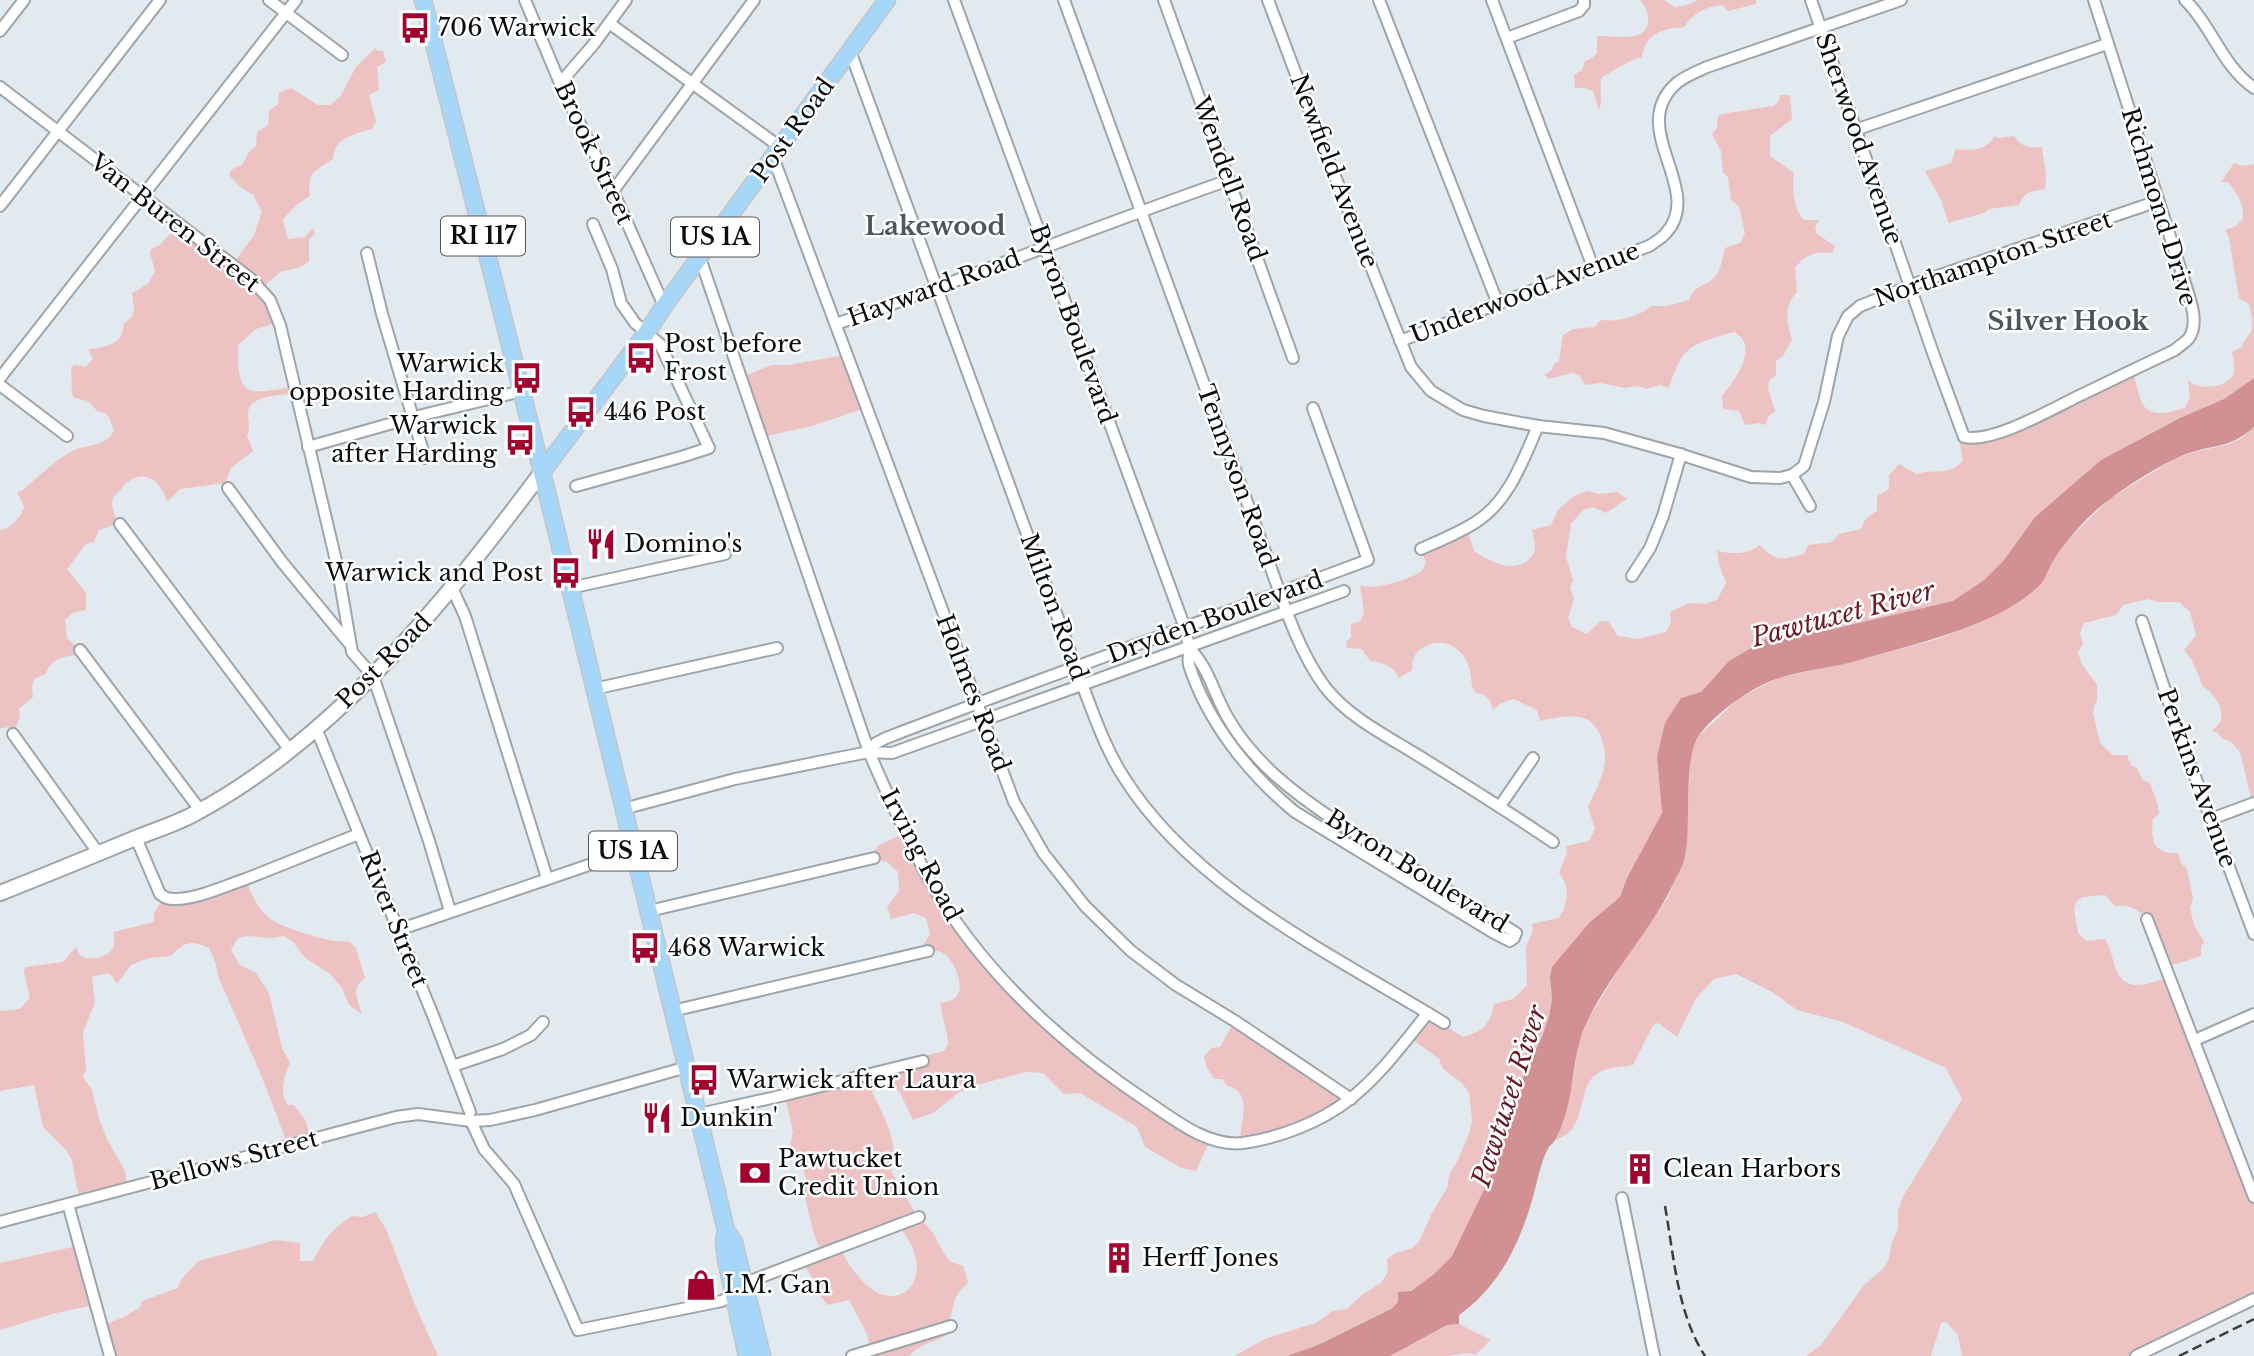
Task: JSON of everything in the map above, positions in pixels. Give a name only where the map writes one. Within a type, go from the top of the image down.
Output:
[{"type":"main road","name":"RI 117","points":[[423,0],[542,472]]},
{"type":"main road","name":"Post Road","points":[[0,894],[200,810],[289,749],[373,676],[452,588],[542,472],[850,51],[881,2]]},
{"type":"main road","name":"US 1A","points":[[542,472],[632,850],[699,1114],[726,1230],[726,1259],[762,1356]]},
{"type":"main road","name":"US 1A","points":[[739,1290],[747,1356]]},
{"type":"street","points":[[0,31],[24,0]]},
{"type":"street","points":[[0,206],[160,0]]},
{"type":"street","points":[[269,0],[342,55]]},
{"type":"street","points":[[0,378],[296,0]]},
{"type":"street","name":"Brook Street","points":[[525,0],[560,83],[613,191],[664,306]]},
{"type":"street","points":[[560,83],[626,0]]},
{"type":"street","points":[[613,191],[754,0]]},
{"type":"street","name":"Byron Boulevard","points":[[954,0],[1185,628],[1189,648],[1188,662],[1202,696],[1229,743],[1267,787],[1295,812],[1494,933],[1510,941],[1514,938],[1516,933],[1307,802],[1251,751],[1228,719],[1199,658],[1189,648]]},
{"type":"street","name":"Tennyson Road","points":[[1065,0],[1194,361],[1287,611],[1313,669],[1326,689],[1364,722],[1553,842]]},
{"type":"street","name":"Wendell Road","points":[[1164,0],[1293,358]]},
{"type":"street","name":"Newfield Avenue","points":[[1268,0],[1400,341]]},
{"type":"street","points":[[1379,0],[1498,304]]},
{"type":"street","points":[[1492,0],[1593,267]]},
{"type":"street","points":[[1507,38],[1578,11],[1584,5],[1584,0]]},
{"type":"street","name":"Sherwood Avenue","points":[[1811,0],[1964,437]]},
{"type":"street","name":"Underwood Avenue","points":[[1400,341],[1649,246],[1666,233],[1674,221],[1677,209],[1674,178],[1657,126],[1659,111],[1678,82],[1707,67],[1901,0]]},
{"type":"street","name":"Richmond Drive","points":[[1964,437],[1972,439],[1991,435],[2025,422],[2175,350],[2189,337],[2193,313],[2094,0]]},
{"type":"street","points":[[2185,0],[2242,80],[2254,88]]},
{"type":"street","points":[[609,23],[692,84],[777,152]]},
{"type":"street","points":[[1855,130],[2107,44]]},
{"type":"street","name":"Milton Road","points":[[850,51],[1082,684],[1122,775],[1145,807],[1210,874],[1351,968],[1444,1023]]},
{"type":"street","name":"Van Buren Street","points":[[0,87],[251,279],[270,300],[280,325],[337,565],[352,652],[373,676]]},
{"type":"street","name":"Holmes Road","points":[[777,152],[835,324],[1014,802],[1044,854],[1085,906],[1131,951],[1176,985],[1351,1099]]},
{"type":"street","name":"Hayward Road","points":[[835,324],[1229,180]]},
{"type":"street","name":"Northampton Street","points":[[1792,475],[1804,467],[1824,402],[1838,337],[1848,316],[1860,306],[2158,201]]},
{"type":"street","points":[[576,486],[709,447],[660,344],[635,323],[621,303],[612,269],[593,224]]},
{"type":"street","points":[[366,253],[425,458]]},
{"type":"street","name":"Irving Road","points":[[700,258],[869,752],[899,822],[931,883],[961,929],[1005,984],[1058,1035],[1110,1077],[1174,1120],[1216,1142],[1241,1143],[1271,1136],[1330,1113],[1351,1099],[1369,1082],[1428,1013]]},
{"type":"street","points":[[1400,341],[1411,367],[1431,391],[1463,410],[1538,426],[1604,433],[1751,477],[1767,479],[1792,475],[1810,506]]},
{"type":"street","points":[[0,385],[66,436]]},
{"type":"street","points":[[308,447],[414,417],[522,391]]},
{"type":"street","name":"Dryden Boulevard","points":[[869,752],[876,743],[886,738],[1368,560],[1313,408]]},
{"type":"street","points":[[1421,549],[1475,522],[1491,510],[1519,470],[1538,426]]},
{"type":"street","points":[[1632,576],[1654,537],[1681,454]]},
{"type":"street","points":[[228,488],[282,562],[350,644]]},
{"type":"street","points":[[120,524],[289,749]]},
{"type":"street","points":[[570,588],[725,554]]},
{"type":"street","points":[[452,588],[465,616],[547,878]]},
{"type":"street","name":"Dryden Boulevard","points":[[623,809],[735,779],[869,752],[892,753],[1344,591]]},
{"type":"street","name":"Perkins Avenue","points":[[2142,621],[2181,739],[2254,934]]},
{"type":"street","points":[[594,689],[777,648]]},
{"type":"street","points":[[80,650],[200,810]]},
{"type":"street","points":[[373,676],[450,911]]},
{"type":"street","name":"River Street","points":[[316,728],[453,1066],[484,1150],[514,1184],[578,1330],[722,1301],[739,1290]]},
{"type":"street","points":[[13,734],[99,854]]},
{"type":"street","points":[[1500,806],[1533,758]]},
{"type":"street","points":[[1267,787],[1278,776]]},
{"type":"street","points":[[2211,819],[2254,803]]},
{"type":"street","points":[[136,838],[160,894],[175,899],[188,898],[219,888],[359,834]]},
{"type":"street","points":[[1355,848],[1362,838]]},
{"type":"street","points":[[398,930],[632,850]]},
{"type":"street","points":[[649,911],[874,858]]},
{"type":"street","points":[[2147,919],[2254,1197]]},
{"type":"street","points":[[672,1012],[928,951]]},
{"type":"street","points":[[2195,1040],[2254,1014]]},
{"type":"street","points":[[453,1066],[503,1049],[531,1035],[543,1022]]},
{"type":"street","points":[[699,1114],[923,1061]]},
{"type":"street","name":"Bellows Street","points":[[0,1222],[396,1117],[418,1114],[470,1116],[490,1120],[687,1067]]},
{"type":"street","points":[[1622,1198],[1654,1356]]},
{"type":"street","points":[[68,1204],[110,1356]]},
{"type":"street","points":[[739,1290],[753,1280],[919,1217]]},
{"type":"street","points":[[2136,1356],[2254,1299]]},
{"type":"street","points":[[852,1356],[951,1326]]},
{"type":"shaded area","points":[[1640,0],[1664,0],[1675,7],[1698,0],[1756,0],[1756,4],[1728,11],[1722,5],[1710,7],[1696,14],[1684,27],[1657,33],[1647,42],[1642,57],[1602,77],[1599,110],[1593,91],[1575,88],[1574,75],[1582,70],[1585,61],[1597,53],[1597,36],[1628,37],[1647,28],[1646,9]]},
{"type":"shaded area","points":[[375,48],[383,51],[386,62],[377,67],[379,90],[369,95],[376,121],[372,129],[352,135],[337,146],[333,159],[313,173],[310,196],[295,206],[283,220],[288,239],[305,237],[313,228],[315,234],[309,239],[309,261],[301,267],[280,272],[261,289],[277,323],[256,329],[238,345],[240,375],[247,388],[263,391],[292,387],[293,393],[266,397],[253,403],[248,413],[247,436],[253,451],[231,468],[225,483],[180,489],[167,502],[160,486],[149,478],[142,477],[129,482],[116,494],[112,502],[117,524],[99,530],[94,542],[86,544],[67,569],[86,593],[86,610],[72,613],[65,620],[67,638],[81,654],[55,661],[46,674],[34,679],[33,697],[19,709],[20,717],[14,733],[7,727],[0,729],[0,530],[12,525],[24,507],[17,492],[64,456],[77,449],[103,442],[114,430],[105,413],[97,411],[88,401],[74,398],[71,367],[86,367],[93,359],[88,349],[113,344],[121,336],[124,323],[132,317],[132,293],[148,284],[155,271],[151,249],[160,245],[176,227],[233,264],[254,235],[262,212],[253,195],[229,175],[231,170],[243,164],[248,153],[256,146],[257,132],[268,125],[269,111],[278,104],[279,93],[291,88],[318,105],[330,105],[340,97],[356,67]]},
{"type":"shaded area","points":[[1780,95],[1790,95],[1792,119],[1770,136],[1770,156],[1794,173],[1794,198],[1800,215],[1804,220],[1819,220],[1815,227],[1817,234],[1835,246],[1832,253],[1811,254],[1795,268],[1797,292],[1787,315],[1792,340],[1783,356],[1776,361],[1776,375],[1769,381],[1768,389],[1775,411],[1768,417],[1766,425],[1745,425],[1739,411],[1723,409],[1722,396],[1743,364],[1745,354],[1742,338],[1734,332],[1691,348],[1679,362],[1669,388],[1660,385],[1646,389],[1600,383],[1585,385],[1580,376],[1572,373],[1549,379],[1544,375],[1559,361],[1563,335],[1573,329],[1594,327],[1601,320],[1628,318],[1651,306],[1667,306],[1689,300],[1695,290],[1715,277],[1725,248],[1740,243],[1745,233],[1739,206],[1731,200],[1728,177],[1723,172],[1721,151],[1712,134],[1717,128],[1718,116],[1773,106]]},
{"type":"shaded area","points":[[1994,136],[2014,136],[2026,146],[2042,147],[2045,189],[2026,194],[2019,205],[1989,209],[1949,224],[1941,200],[1925,171],[1951,163],[1956,149],[1983,147],[1992,141]]},
{"type":"shaded area","points":[[2234,163],[2242,166],[2254,164],[2254,378],[2224,399],[2180,418],[2101,460],[2035,517],[2004,560],[1984,580],[1953,601],[1820,632],[1768,638],[1729,661],[1701,692],[1681,698],[1657,757],[1662,813],[1627,878],[1620,897],[1590,922],[1550,978],[1552,999],[1542,1037],[1526,1069],[1493,1171],[1452,1256],[1434,1274],[1410,1291],[1399,1292],[1398,1302],[1391,1309],[1318,1345],[1287,1356],[1234,1356],[1267,1338],[1316,1323],[1332,1311],[1347,1309],[1363,1294],[1381,1283],[1388,1272],[1387,1259],[1411,1249],[1419,1242],[1447,1188],[1450,1173],[1458,1160],[1472,1121],[1469,1093],[1462,1083],[1443,1069],[1439,1059],[1412,1039],[1430,1016],[1463,1037],[1475,1033],[1488,1022],[1494,1004],[1513,999],[1527,985],[1526,947],[1533,930],[1532,924],[1559,918],[1564,907],[1567,890],[1559,873],[1567,853],[1566,846],[1589,841],[1595,829],[1588,807],[1603,773],[1605,755],[1603,742],[1594,725],[1584,718],[1573,716],[1540,721],[1537,710],[1514,699],[1501,703],[1493,710],[1488,698],[1473,689],[1469,668],[1462,654],[1449,644],[1433,644],[1418,651],[1412,663],[1412,670],[1399,678],[1387,665],[1370,661],[1362,649],[1347,648],[1346,642],[1351,637],[1351,624],[1360,621],[1364,613],[1360,585],[1381,586],[1415,575],[1426,563],[1421,549],[1467,528],[1474,551],[1507,566],[1520,564],[1533,554],[1535,543],[1532,530],[1551,525],[1558,510],[1574,496],[1587,491],[1600,494],[1617,492],[1627,499],[1606,513],[1593,507],[1583,510],[1571,524],[1566,557],[1573,580],[1570,587],[1574,599],[1568,618],[1572,627],[1587,634],[1599,622],[1608,621],[1618,636],[1638,639],[1666,632],[1671,622],[1670,612],[1689,603],[1705,604],[1717,600],[1726,583],[1717,551],[1740,553],[1760,545],[1775,557],[1790,558],[1804,554],[1808,545],[1832,542],[1839,534],[1861,529],[1866,518],[1877,511],[1877,496],[1889,489],[1889,475],[1899,464],[1917,474],[1946,471],[1963,461],[1960,444],[1965,439],[1974,440],[2133,375],[2146,408],[2162,413],[2185,408],[2190,397],[2188,380],[2205,387],[2225,383],[2233,375],[2232,352],[2242,347],[2252,329],[2249,304],[2239,298],[2229,238],[2225,230],[2236,226],[2243,219],[2237,195],[2228,182],[2221,182]]},
{"type":"shaded area","points":[[844,355],[865,408],[812,426],[762,437],[741,378],[771,365],[789,365]]},
{"type":"shaded area","points":[[2254,378],[2254,427],[2238,439],[2170,461],[2110,499],[2071,536],[2041,584],[2015,604],[1964,629],[1856,661],[1788,675],[1769,682],[1736,701],[1707,725],[1694,745],[1691,758],[1687,843],[1682,865],[1666,899],[1607,987],[1586,1024],[1562,1124],[1544,1157],[1522,1231],[1497,1277],[1473,1304],[1459,1315],[1459,1324],[1447,1325],[1390,1356],[1287,1356],[1318,1345],[1391,1309],[1398,1302],[1398,1292],[1411,1291],[1452,1256],[1493,1171],[1526,1069],[1542,1037],[1552,999],[1552,967],[1590,922],[1620,897],[1627,878],[1662,813],[1657,757],[1665,723],[1681,698],[1701,692],[1729,661],[1768,638],[1820,632],[1953,601],[1984,580],[2004,560],[2035,517],[2101,460],[2180,418],[2224,399]]},
{"type":"shaded area","points":[[2254,427],[2254,802],[2240,752],[2230,741],[2211,731],[2220,722],[2220,707],[2203,687],[2192,660],[2184,650],[2196,635],[2190,612],[2179,602],[2157,602],[2148,599],[2123,605],[2116,615],[2084,623],[2080,633],[2083,644],[2078,652],[2081,663],[2097,685],[2097,701],[2093,713],[2100,743],[2112,755],[2127,755],[2143,780],[2150,783],[2159,810],[2159,814],[2153,819],[2152,827],[2155,845],[2164,851],[2178,853],[2181,863],[2187,869],[2193,899],[2190,908],[2194,925],[2204,942],[2201,956],[2166,967],[2155,935],[2144,916],[2127,906],[2115,906],[2105,895],[2083,897],[2077,901],[2074,908],[2078,933],[2086,941],[2105,939],[2117,971],[2126,982],[2139,985],[2167,978],[2254,1197],[2254,1295],[2128,1356],[1962,1356],[1958,1335],[1946,1322],[1941,1323],[1931,1356],[1806,1356],[1821,1345],[1864,1285],[1883,1269],[1889,1259],[1903,1197],[1962,1099],[1946,1068],[1843,1022],[1797,1010],[1772,992],[1736,974],[1714,979],[1697,997],[1677,1037],[1658,1023],[1653,1025],[1633,1065],[1608,1069],[1592,1078],[1574,1127],[1555,1140],[1565,1114],[1578,1045],[1586,1023],[1621,965],[1667,899],[1685,856],[1691,750],[1699,736],[1738,699],[1778,678],[1934,640],[2001,612],[2029,594],[2043,581],[2051,563],[2067,541],[2109,499],[2173,460],[2229,444],[2242,438]]},
{"type":"shaded area","points":[[903,834],[961,931],[1058,1037],[1210,1141],[1196,1171],[1181,1168],[1145,1147],[1137,1127],[1080,1093],[1064,1094],[1043,1073],[1026,1072],[973,1086],[958,1093],[933,1113],[913,1120],[900,1093],[890,1080],[879,1080],[872,1092],[892,1141],[894,1161],[891,1171],[914,1211],[934,1234],[945,1255],[951,1262],[963,1266],[968,1281],[955,1300],[946,1336],[921,1346],[910,1356],[873,1356],[866,1332],[849,1300],[828,1305],[817,1293],[814,1280],[802,1263],[822,1253],[814,1235],[804,1193],[806,1180],[801,1159],[790,1145],[793,1132],[784,1092],[944,1051],[948,1044],[940,1003],[953,999],[959,992],[957,973],[950,960],[941,952],[919,952],[930,934],[926,918],[914,913],[891,919],[887,907],[899,891],[898,872],[887,862],[869,857],[879,845]],"holes":[[[899,1227],[911,1245],[917,1262],[915,1277],[909,1288],[899,1295],[887,1296],[872,1290],[858,1276],[848,1263],[842,1248]]]},
{"type":"shaded area","points":[[246,879],[256,902],[275,922],[318,937],[350,942],[356,948],[365,978],[356,990],[362,1014],[349,1005],[342,988],[329,973],[305,958],[293,942],[284,936],[238,938],[231,950],[240,965],[256,973],[269,993],[282,1048],[290,1063],[284,1079],[285,1100],[288,1105],[294,1105],[306,1121],[310,1139],[288,1145],[209,948],[188,943],[171,956],[149,958],[131,965],[117,984],[108,973],[92,977],[95,1003],[83,1032],[86,1070],[83,1077],[92,1090],[108,1141],[125,1171],[128,1188],[82,1201],[72,1160],[43,1127],[34,1085],[0,1091],[0,1011],[20,1009],[30,998],[25,967],[63,962],[76,947],[83,957],[102,956],[113,948],[113,932],[154,922],[154,913],[163,898]]},
{"type":"shaded area","points":[[1234,1022],[1348,1099],[1301,1127],[1240,1140],[1243,1100],[1235,1089],[1227,1086],[1222,1079],[1214,1079],[1204,1057],[1211,1048],[1220,1047]]},
{"type":"shaded area","points":[[375,1212],[386,1229],[438,1356],[109,1356],[101,1326],[124,1317],[140,1307],[142,1301],[178,1288],[183,1277],[198,1261],[276,1240],[300,1243],[300,1261],[313,1261],[338,1226],[352,1216],[363,1217]]},
{"type":"shaded area","points":[[77,1246],[94,1305],[0,1330],[0,1263]]},
{"type":"shaded area","points":[[1459,1324],[1491,1340],[1475,1355],[1390,1356],[1447,1325]]},
{"type":"railway","points":[[1665,1206],[1682,1303],[1705,1356]]},
{"type":"railway","points":[[2179,1356],[2254,1319]]},
{"type":"place","name":"706 Warwick","points":[[415,28]]},
{"type":"place","name":"Post before Frost","points":[[641,358]]},
{"type":"place","name":"Warwick opposite Harding","points":[[527,378]]},
{"type":"place","name":"446 Post","points":[[581,412]]},
{"type":"place","name":"Warwick after Harding","points":[[520,440]]},
{"type":"place","name":"Domino's","points":[[601,544]]},
{"type":"place","name":"Warwick and Post","points":[[566,573]]},
{"type":"place","name":"468 Warwick","points":[[645,948]]},
{"type":"place","name":"Warwick after Laura","points":[[704,1080]]},
{"type":"place","name":"Dunkin'","points":[[657,1118]]},
{"type":"place","name":"Clean Harbors","points":[[1640,1169]]},
{"type":"place","name":"Pawtucket Credit Union","points":[[755,1173]]},
{"type":"place","name":"Herff Jones","points":[[1119,1258]]},
{"type":"place","name":"I.M. Gan","points":[[701,1285]]},
{"type":"district","name":"Lakewood","points":[[935,226]]},
{"type":"district","name":"Silver Hook","points":[[2068,321]]},
{"type":"water label","name":"Pawtuxet River","points":[[1843,614]]},
{"type":"water label","name":"Pawtuxet River","points":[[1509,1096]]}]
